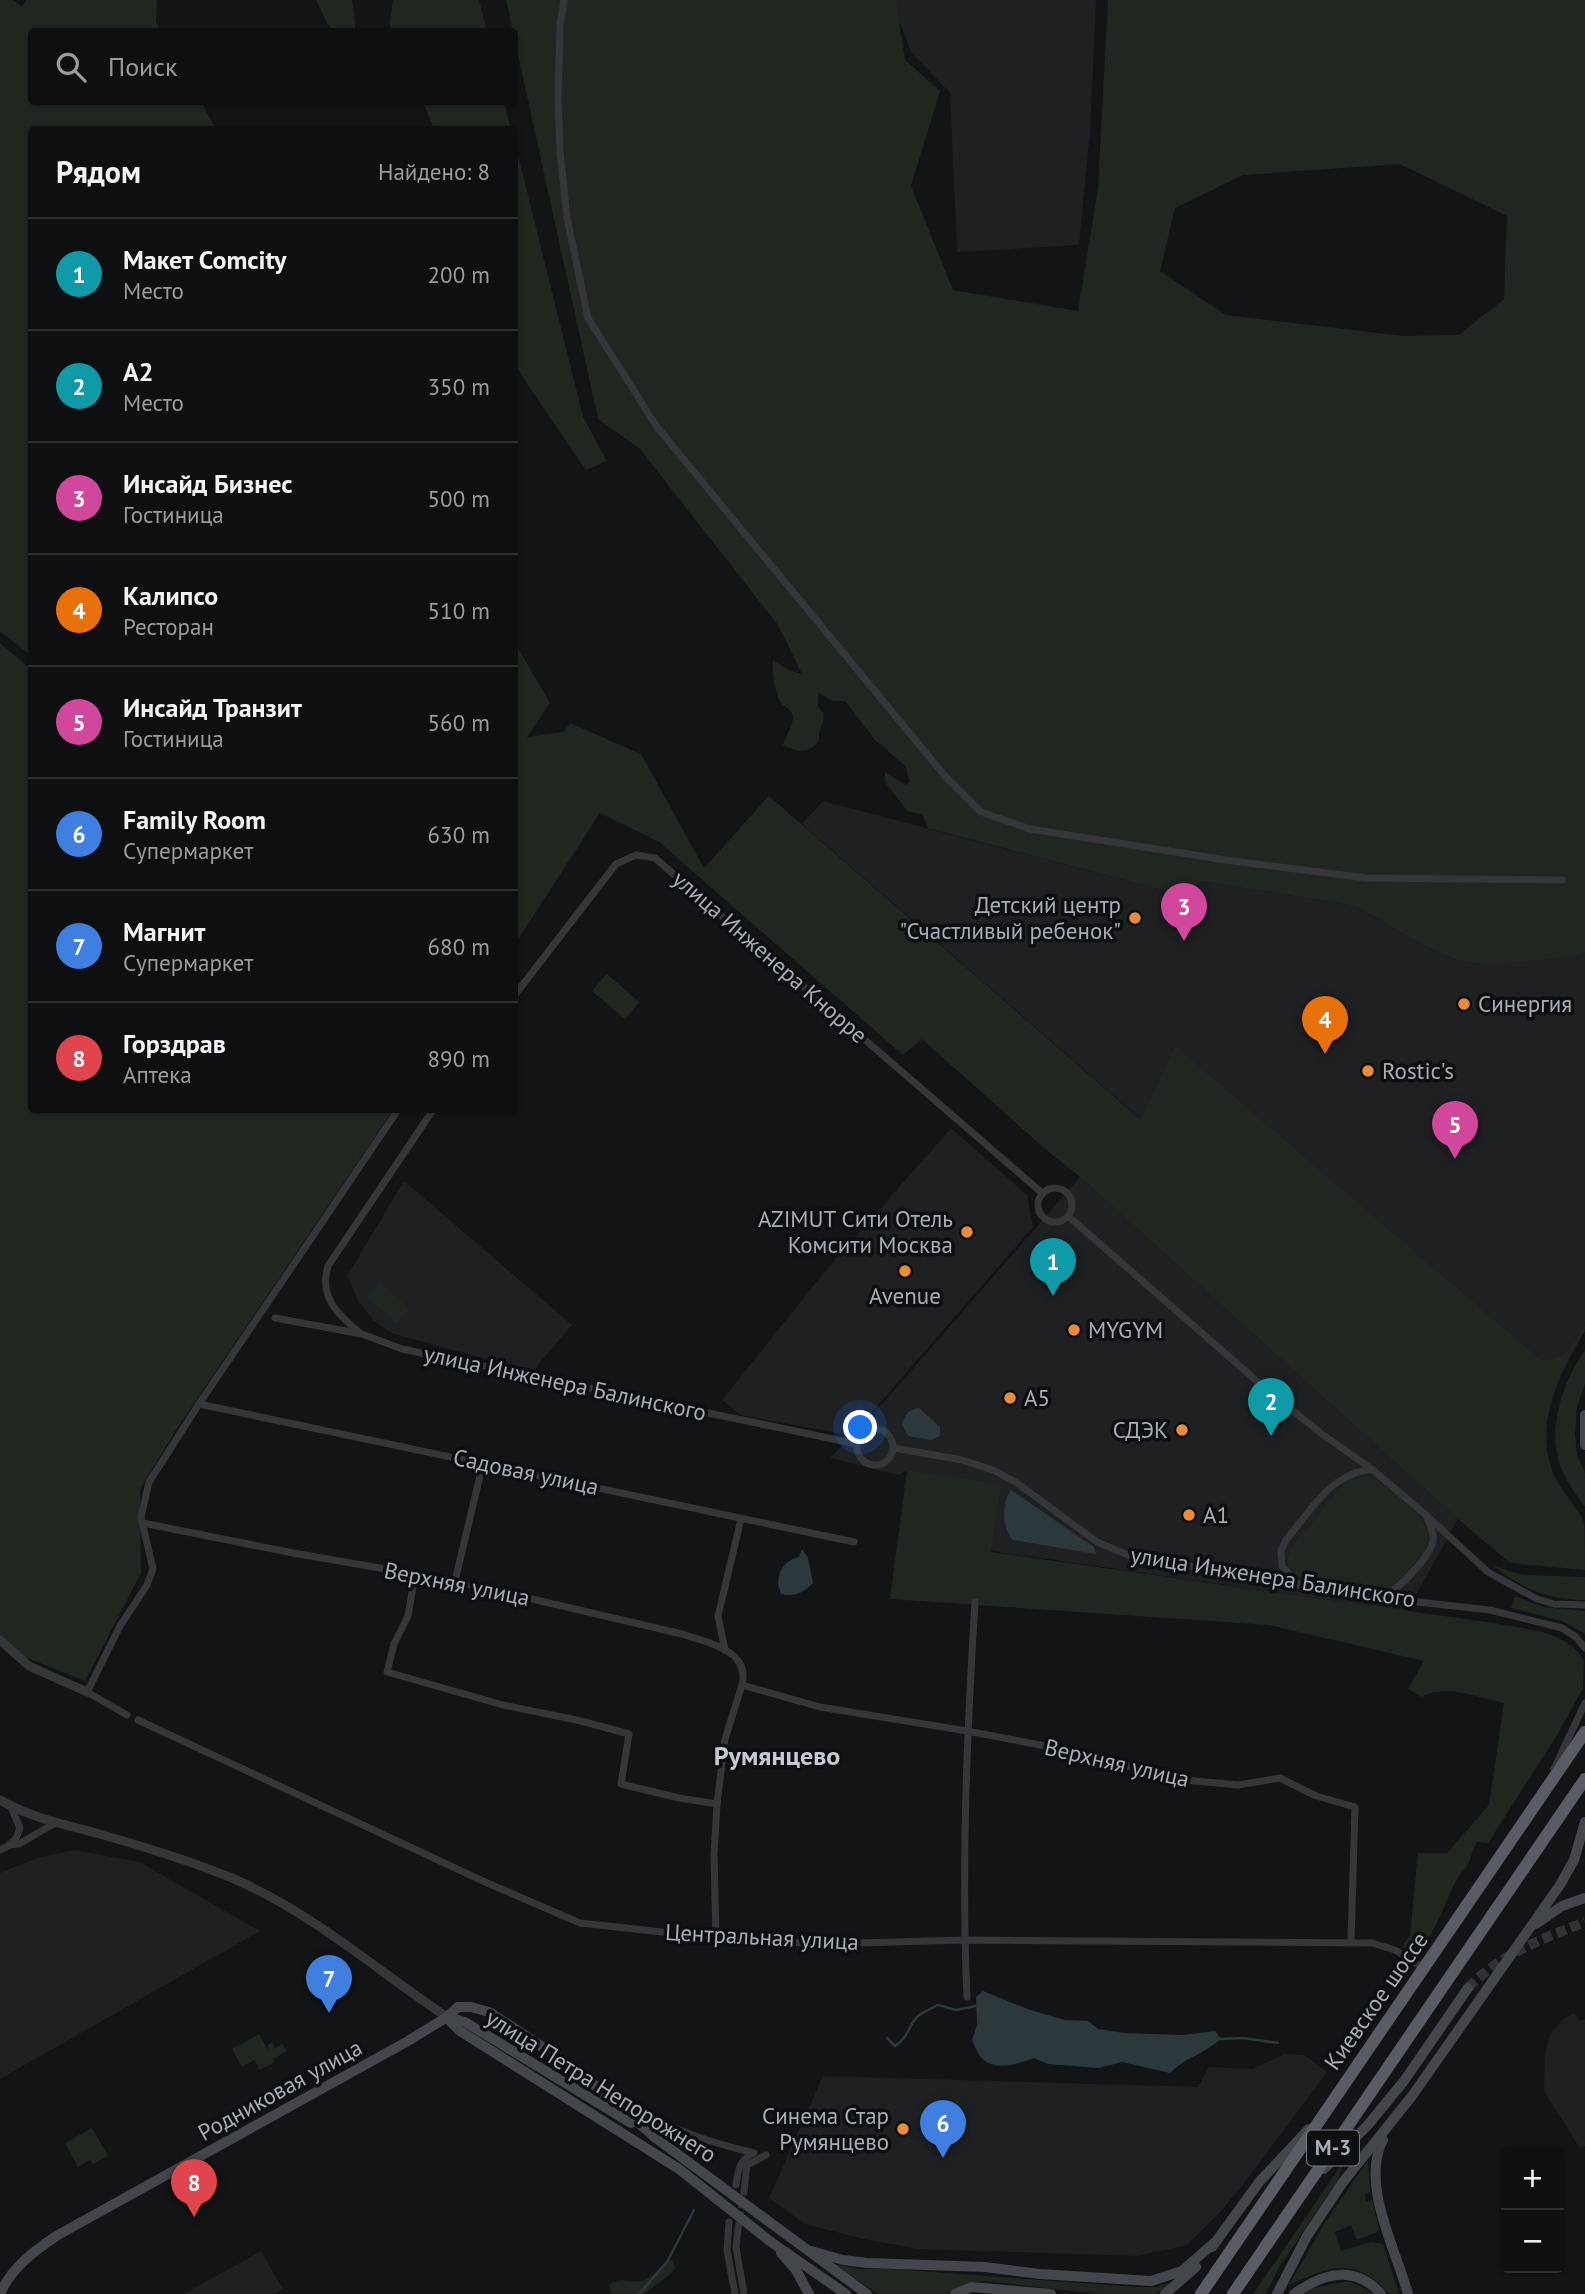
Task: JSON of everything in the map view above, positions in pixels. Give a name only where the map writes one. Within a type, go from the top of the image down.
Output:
[{"type":"highway","name":"Киевское шоссе","points":[[1201,2294],[1585,1732]]},
{"type":"highway","name":"Киевское шоссе","points":[[1233,2294],[1585,1779]]},
{"type":"main road","points":[[1585,1415],[1585,1445]]},
{"type":"main road","points":[[1277,2294],[1290,2265],[1343,2182],[1390,2126],[1560,1885],[1574,1860],[1585,1814]]},
{"type":"main road","points":[[1525,1934],[1552,1912],[1585,1898]]},
{"type":"main road","points":[[1308,2184],[1367,2126],[1404,2081],[1468,1988]]},
{"type":"main road","name":"Родниковая улица","points":[[0,2294],[27,2257],[58,2235],[408,2041],[458,2007],[489,2012],[578,2071]]},
{"type":"main road","name":"улица Петра Непорожнего","points":[[447,2017],[465,2022],[657,2139],[867,2294]]},
{"type":"main road","name":"улица Петра Непорожнего","points":[[447,2017],[460,2031],[679,2169],[771,2242],[846,2294]]},
{"type":"main road","points":[[578,2071],[657,2139]]},
{"type":"main road","points":[[1165,2294],[1195,2268],[1260,2181],[1325,2110]]},
{"type":"main road","points":[[1390,2126],[1375,2158],[1376,2182],[1384,2218],[1408,2294]]},
{"type":"main road","points":[[771,2242],[796,2270],[809,2294]]},
{"type":"main road","points":[[804,2249],[843,2260],[867,2263],[985,2267],[1140,2281],[1161,2279],[1182,2271],[1214,2243]]},
{"type":"main road","points":[[1294,2294],[1320,2279],[1341,2275],[1359,2276],[1381,2294]]},
{"type":"main road","points":[[955,2294],[971,2287],[1051,2294]]},
{"type":"street","points":[[564,0],[558,78],[560,151],[567,218],[589,318],[656,427],[945,776],[981,812],[1030,829],[1226,860],[1366,878],[1562,880]]},
{"type":"street","name":"улица Инженера Кнорре","points":[[518,991],[615,864],[636,855],[655,858],[1042,1193],[1055,1188],[1066,1192],[1072,1201],[1068,1216],[1266,1389],[1373,1470],[1488,1572],[1512,1587],[1546,1602],[1585,1605]]},
{"type":"street","points":[[87,1692],[120,1626],[147,1585],[153,1569],[141,1517],[149,1482],[396,1113]]},
{"type":"street","points":[[362,1334],[339,1315],[325,1288],[324,1278],[328,1266],[431,1113]]},
{"type":"street","points":[[1042,1193],[1037,1206],[1041,1217],[1046,1221],[1058,1223],[1068,1216]]},
{"type":"street","name":"улица Инженера Балинского","points":[[275,1318],[362,1334],[402,1349],[857,1444],[864,1433],[879,1429],[890,1436],[894,1448],[962,1460],[993,1470],[1017,1483],[1097,1542],[1128,1555],[1300,1586],[1490,1611],[1562,1628],[1576,1637],[1585,1648]]},
{"type":"street","name":"Садовая улица","points":[[199,1404],[853,1542]]},
{"type":"street","points":[[857,1444],[861,1459],[872,1465],[887,1462],[894,1448]]},
{"type":"street","points":[[455,1581],[484,1463]]},
{"type":"street","points":[[1300,1586],[1282,1566],[1281,1550],[1286,1540],[1335,1483],[1352,1474],[1373,1470]]},
{"type":"street","points":[[1379,1598],[1394,1591],[1428,1553],[1433,1536],[1427,1516]]},
{"type":"street","points":[[716,1938],[714,1855],[717,1804],[725,1739],[742,1685],[741,1667],[736,1656],[725,1650],[718,1616],[741,1518]]},
{"type":"street","name":"Верхняя улица","points":[[143,1522],[293,1553],[455,1581],[682,1634],[715,1644],[725,1650]]},
{"type":"street","points":[[415,1574],[408,1616],[394,1644],[387,1672],[503,1705],[629,1734],[621,1784],[717,1804]]},
{"type":"street","points":[[967,1997],[964,1940],[967,1731],[975,1602]]},
{"type":"street","points":[[0,1640],[29,1665],[127,1714]]},
{"type":"street","name":"Верхняя улица","points":[[742,1685],[820,1707],[1087,1754],[1184,1780],[1238,1785],[1280,1778],[1316,1797],[1356,1807],[1351,1942]]},
{"type":"street","points":[[1543,1792],[1585,1703]]},
{"type":"street","name":"Центральная улица","points":[[138,1720],[485,1882],[580,1923],[716,1938],[824,1944],[964,1940],[1372,1943],[1395,1950],[1425,1968]]},
{"type":"street","name":"улица Петра Непорожнего","points":[[0,1801],[55,1823],[148,1848],[208,1868],[261,1892],[307,1918],[447,2017]]},
{"type":"street","points":[[10,1845],[20,1828],[11,1807]]},
{"type":"street","points":[[0,1850],[19,1844],[55,1823]]},
{"type":"street","points":[[578,2071],[631,2107],[677,2131],[754,2152],[744,2158],[739,2166],[736,2185]]},
{"type":"street","points":[[744,2192],[747,2165],[766,2155]]},
{"type":"street","points":[[729,2222],[727,2249],[736,2294]]},
{"type":"street","points":[[738,2229],[736,2247],[744,2294]]},
{"type":"shaded area","points":[[0,0],[12,0],[22,6],[26,0],[157,0],[156,22],[159,28],[28,28],[28,105],[203,105],[214,126],[28,126],[28,654],[0,631]]},
{"type":"shaded area","points":[[316,0],[352,0],[356,28],[330,28]]},
{"type":"shaded area","points":[[393,0],[479,0],[486,28],[392,28]]},
{"type":"shaded area","points":[[506,0],[896,0],[905,60],[940,91],[911,186],[953,290],[1078,311],[1098,189],[1108,0],[1585,0],[1585,952],[1561,958],[1483,965],[1460,961],[1434,951],[1355,906],[1201,881],[1189,897],[928,828],[922,814],[908,812],[885,782],[885,772],[906,785],[910,782],[905,766],[875,740],[845,701],[832,701],[818,692],[818,706],[824,714],[819,741],[802,751],[783,745],[793,717],[778,696],[773,676],[773,660],[802,674],[778,625],[639,448],[598,419],[518,55],[518,28],[512,28]],"holes":[[[1400,164],[1507,216],[1504,299],[1459,335],[1403,336],[1226,315],[1160,271],[1175,208],[1243,175]]]},
{"type":"shaded area","points":[[891,0],[1096,0],[1090,131],[1079,245],[957,252],[950,93],[911,52]]},
{"type":"shaded area","points":[[424,105],[505,105],[510,126],[433,126]]},
{"type":"shaded area","points":[[518,155],[583,417],[607,461],[586,470],[518,368]]},
{"type":"shaded area","points":[[0,643],[28,666],[28,1113],[391,1113],[178,1427],[140,1489],[141,1573],[85,1681],[10,1651],[0,1638]]},
{"type":"shaded area","points":[[518,648],[550,703],[527,737],[564,732],[570,723],[641,754],[704,868],[769,796],[1141,1120],[1175,1046],[1540,1359],[1562,1356],[1585,1325],[1585,1331],[1558,1383],[1546,1439],[1555,1477],[1584,1522],[1585,1570],[1510,1563],[922,1039],[903,1055],[659,842],[600,813],[518,939]]},
{"type":"shaded area","points":[[823,801],[1189,897],[1201,881],[1355,906],[1434,951],[1460,961],[1483,965],[1585,952],[1585,1325],[1571,1347],[1558,1359],[1540,1359],[1175,1047],[1142,1120],[802,824]]},
{"type":"shaded area","points":[[607,974],[639,1002],[625,1019],[592,991]]},
{"type":"shaded area","points":[[951,1128],[1027,1195],[1033,1227],[849,1435],[741,1415],[722,1400],[822,1275]]},
{"type":"shaded area","points":[[1080,1177],[1458,1519],[1407,1611],[991,1551],[908,1470],[898,1475],[830,1458],[883,1403]]},
{"type":"shaded area","points":[[404,1181],[572,1325],[534,1372],[391,1333],[373,1320],[359,1302],[347,1276]]},
{"type":"shaded area","points":[[380,1283],[409,1309],[397,1323],[367,1297]]},
{"type":"shaded area","points":[[1585,1350],[1585,1384],[1577,1406],[1575,1434],[1577,1454],[1585,1473],[1585,1507],[1562,1471],[1555,1435],[1564,1390]]},
{"type":"shaded area","points":[[919,1408],[940,1427],[940,1436],[931,1440],[908,1436],[903,1421],[910,1411]]},
{"type":"shaded area","points":[[907,1470],[1001,1484],[991,1552],[1544,1632],[1566,1642],[1584,1660],[1583,1688],[1559,1732],[1488,1843],[1477,1842],[1468,1865],[1456,1881],[1430,1935],[1418,1948],[1406,1949],[1402,1947],[1410,1935],[1418,1853],[1447,1853],[1489,1805],[1504,1703],[1452,1691],[1431,1693],[1422,1697],[1408,1689],[1424,1661],[1269,1625],[890,1599]]},
{"type":"shaded area","points":[[1367,1477],[1394,1493],[1420,1519],[1430,1535],[1425,1551],[1395,1585],[1387,1589],[1308,1581],[1295,1576],[1289,1568],[1288,1559],[1297,1540],[1342,1488],[1350,1481]]},
{"type":"shaded area","points":[[1011,1490],[1094,1547],[1096,1554],[1013,1540],[1004,1516]]},
{"type":"shaded area","points":[[802,1549],[808,1558],[813,1583],[798,1593],[781,1594],[778,1582],[781,1571],[788,1562],[799,1557]]},
{"type":"shaded area","points":[[1492,1565],[1523,1575],[1585,1577],[1585,1600],[1559,1598],[1535,1591]]},
{"type":"shaded area","points":[[1515,1596],[1544,1607],[1585,1611],[1585,1634],[1562,1621],[1511,1608]]},
{"type":"shaded area","points":[[75,1850],[139,1862],[260,1931],[0,2079],[0,1873],[37,1858]]},
{"type":"shaded area","points":[[983,1991],[1030,2010],[1065,2020],[1088,2021],[1098,2029],[1124,2033],[1182,2035],[1215,2031],[1221,2039],[1170,2073],[1122,2062],[1099,2068],[1048,2064],[1034,2058],[1009,2065],[995,2065],[982,2058],[972,2040],[977,2025],[976,1997]]},
{"type":"shaded area","points":[[1574,2013],[1580,2021],[1585,2019],[1585,2146],[1579,2147],[1544,2091],[1545,2055],[1550,2035],[1562,2020]]},
{"type":"shaded area","points":[[259,2034],[269,2051],[267,2045],[272,2042],[275,2048],[282,2044],[287,2051],[260,2070],[254,2060],[242,2067],[232,2049]]},
{"type":"shaded area","points":[[1285,2054],[1304,2055],[1327,2072],[1245,2182],[1187,2245],[1137,2256],[919,2249],[805,2224],[769,2198],[823,2076],[1198,2087],[1209,2067],[1252,2069]]},
{"type":"shaded area","points":[[92,2128],[108,2156],[93,2164],[90,2160],[78,2167],[65,2143]]},
{"type":"shaded area","points":[[1368,2160],[1370,2192],[1365,2194],[1366,2201],[1372,2200],[1379,2228],[1376,2233],[1357,2240],[1351,2225],[1335,2232],[1341,2251],[1371,2242],[1383,2244],[1399,2294],[1389,2294],[1365,2274],[1342,2268],[1317,2273],[1289,2285],[1324,2224]]},
{"type":"shaded area","points":[[1344,2161],[1338,2180],[1278,2269],[1266,2294],[1253,2294]]},
{"type":"shaded area","points":[[261,2251],[283,2289],[274,2294],[184,2294]]},
{"type":"shaded area","points":[[669,2259],[673,2261],[673,2272],[644,2294],[611,2294],[609,2285],[613,2282],[637,2282],[646,2279]]},
{"type":"shaded area","points":[[833,2264],[860,2269],[1136,2287],[1156,2287],[1172,2282],[1156,2294],[1100,2294],[985,2281],[967,2283],[946,2294],[879,2294]]},
{"type":"shaded area","points":[[1349,2281],[1375,2294],[1303,2294],[1313,2288]]},
{"type":"waterway","points":[[887,2038],[895,2046],[919,2015],[938,2005],[956,2010],[976,2006]]},
{"type":"waterway","points":[[1219,2039],[1244,2038],[1278,2043]]},
{"type":"waterway","points":[[639,2294],[667,2262],[694,2210]]},
{"type":"tunnel","points":[[1468,1988],[1480,1976],[1508,1957],[1538,1941],[1585,1922]]},
{"type":"tunnel","points":[[738,2229],[743,2199]]},
{"type":"place","name":"Детский центр \"Счастливый ребенок\"","points":[[1135,918]]},
{"type":"place","name":"Инсайд Бизнес","points":[[1184,941]]},
{"type":"place","name":"Синергия","points":[[1464,1004]]},
{"type":"place","name":"Калипсо","points":[[1325,1054]]},
{"type":"place","name":"Rostic's","points":[[1368,1071]]},
{"type":"place","name":"Инсайд Транзит","points":[[1455,1159]]},
{"type":"place","name":"AZIMUT Сити Отель Комсити Москва","points":[[967,1232]]},
{"type":"place","name":"Avenue","points":[[905,1271]]},
{"type":"place","name":"Макет Comcity","points":[[1053,1296]]},
{"type":"place","name":"MYGYM","points":[[1074,1330]]},
{"type":"place","name":"А5","points":[[1010,1398]]},
{"type":"place","name":"СДЭК","points":[[1182,1430]]},
{"type":"place","name":"А2","points":[[1271,1436]]},
{"type":"place","name":"А1","points":[[1189,1515]]},
{"type":"place","name":"Магнит","points":[[329,2013]]},
{"type":"place","name":"Синема Стар Румянцево","points":[[903,2129]]},
{"type":"place","name":"Family Room","points":[[943,2158]]},
{"type":"place","name":"Горздрав","points":[[194,2217]]},
{"type":"district","name":"Румянцево","points":[[777,1756]]}]
